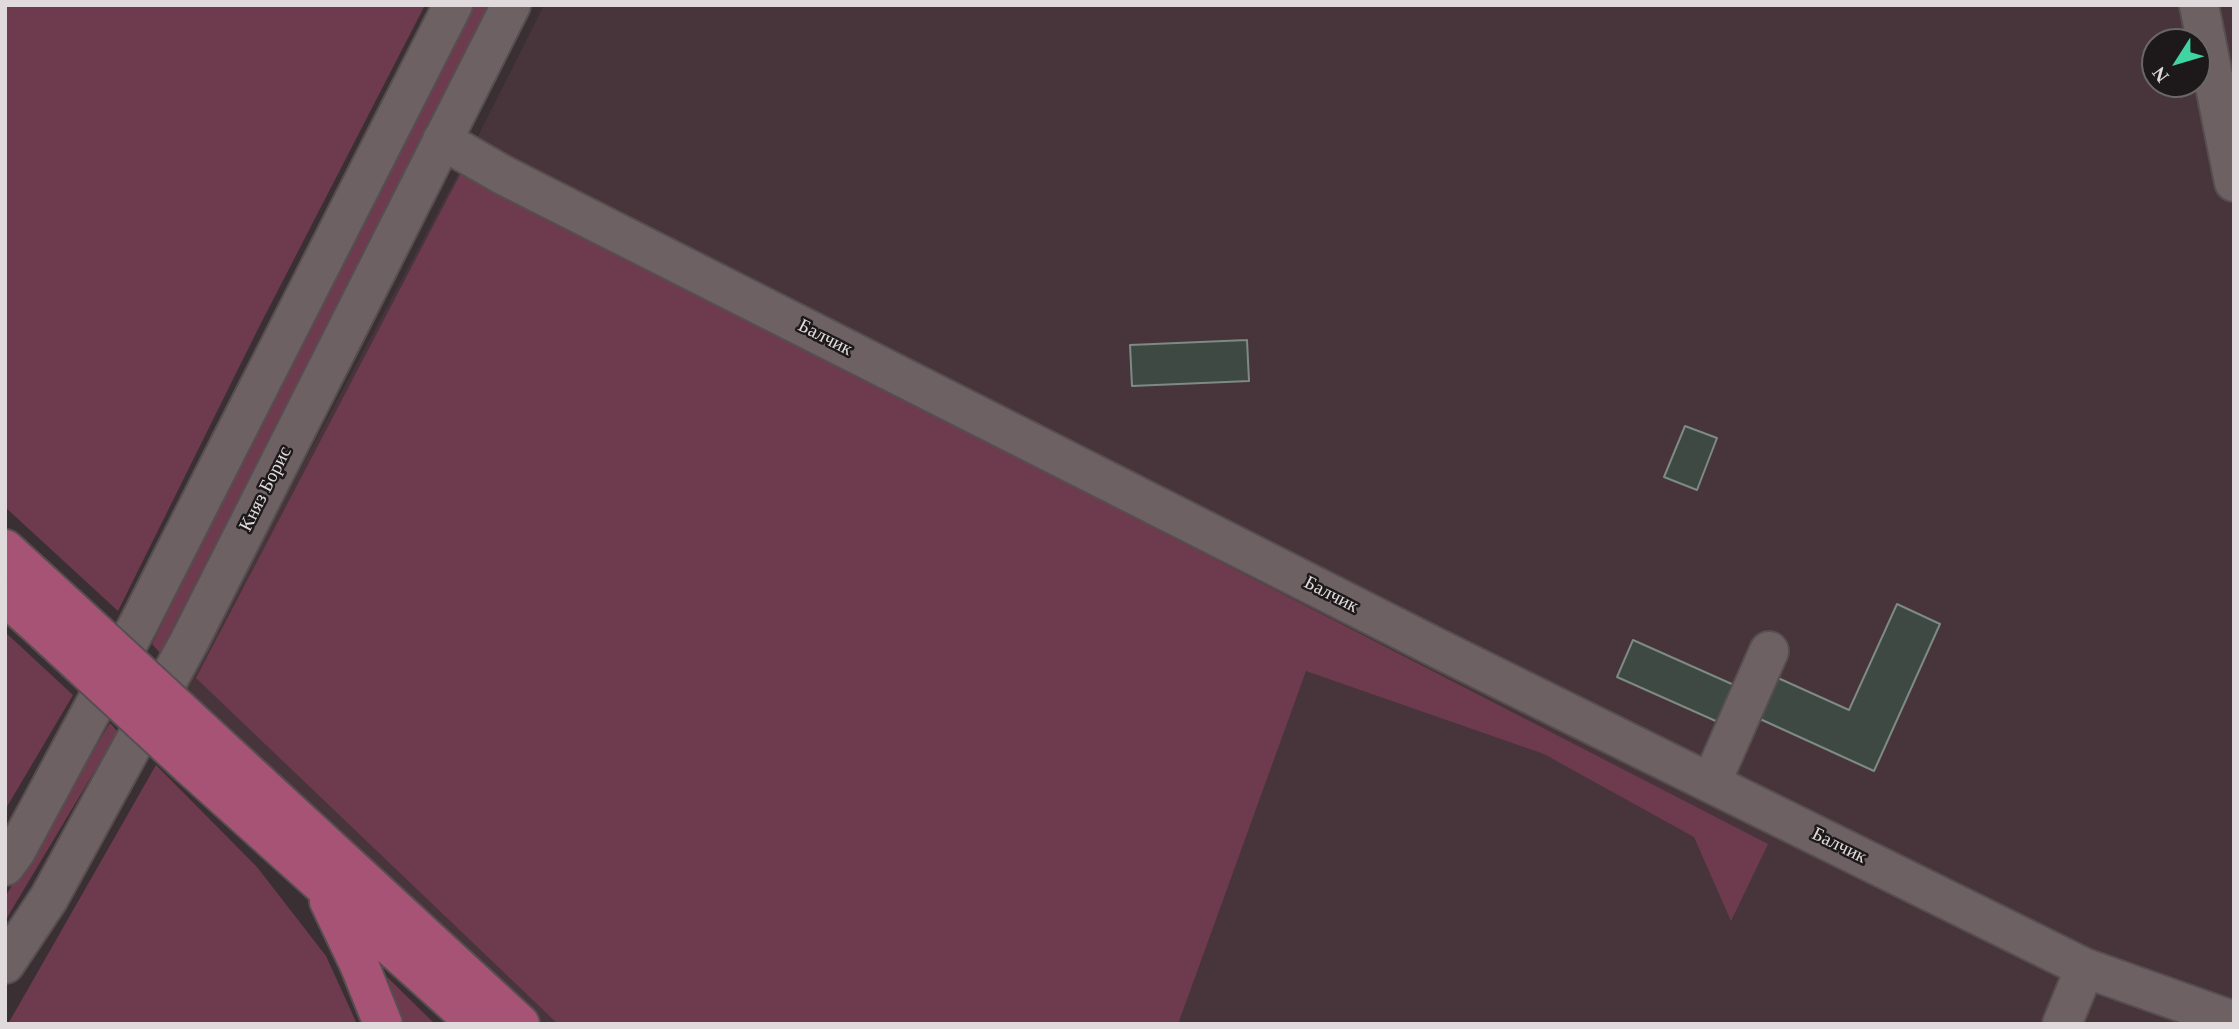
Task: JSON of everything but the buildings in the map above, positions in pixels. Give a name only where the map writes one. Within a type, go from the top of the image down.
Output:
[{"type":"main road","points":[[5,549],[55,618],[200,752],[501,1021]]},
{"type":"main road","points":[[5,596],[55,618]]},
{"type":"main road","points":[[200,752],[321,883],[501,1021]]},
{"type":"main road","points":[[321,883],[359,964],[383,1024]]},
{"type":"street","points":[[5,866],[16,851],[139,623],[453,5]]},
{"type":"street","name":"Княз Борис","points":[[5,964],[49,898],[189,642],[511,5]]},
{"type":"street","points":[[2199,5],[2221,53],[2234,182]]},
{"type":"street","name":"Балчик","points":[[442,140],[516,182],[1423,641],[2085,968],[2231,1009]]},
{"type":"street","points":[[1712,783],[1769,651]]},
{"type":"street","points":[[2062,1024],[2085,968]]},
{"type":"shaded area","points":[[5,5],[425,5],[257,331],[118,611],[5,507]]},
{"type":"shaded area","points":[[471,5],[489,5],[160,653],[152,644]]},
{"type":"shaded area","points":[[544,5],[2234,5],[2234,1024],[541,1024],[184,687],[473,146]]},
{"type":"shaded area","points":[[462,171],[1768,844],[1731,921],[1694,837],[1544,754],[1306,671],[1178,1024],[558,1024],[196,678]]},
{"type":"shaded area","points":[[5,632],[73,695],[5,810]]},
{"type":"shaded area","points":[[110,723],[118,732],[5,921],[5,897]]},
{"type":"shaded area","points":[[156,765],[257,867],[326,956],[357,1024],[8,1024]]},
{"type":"shaded area","points":[[387,977],[435,1024],[401,1024]]}]
